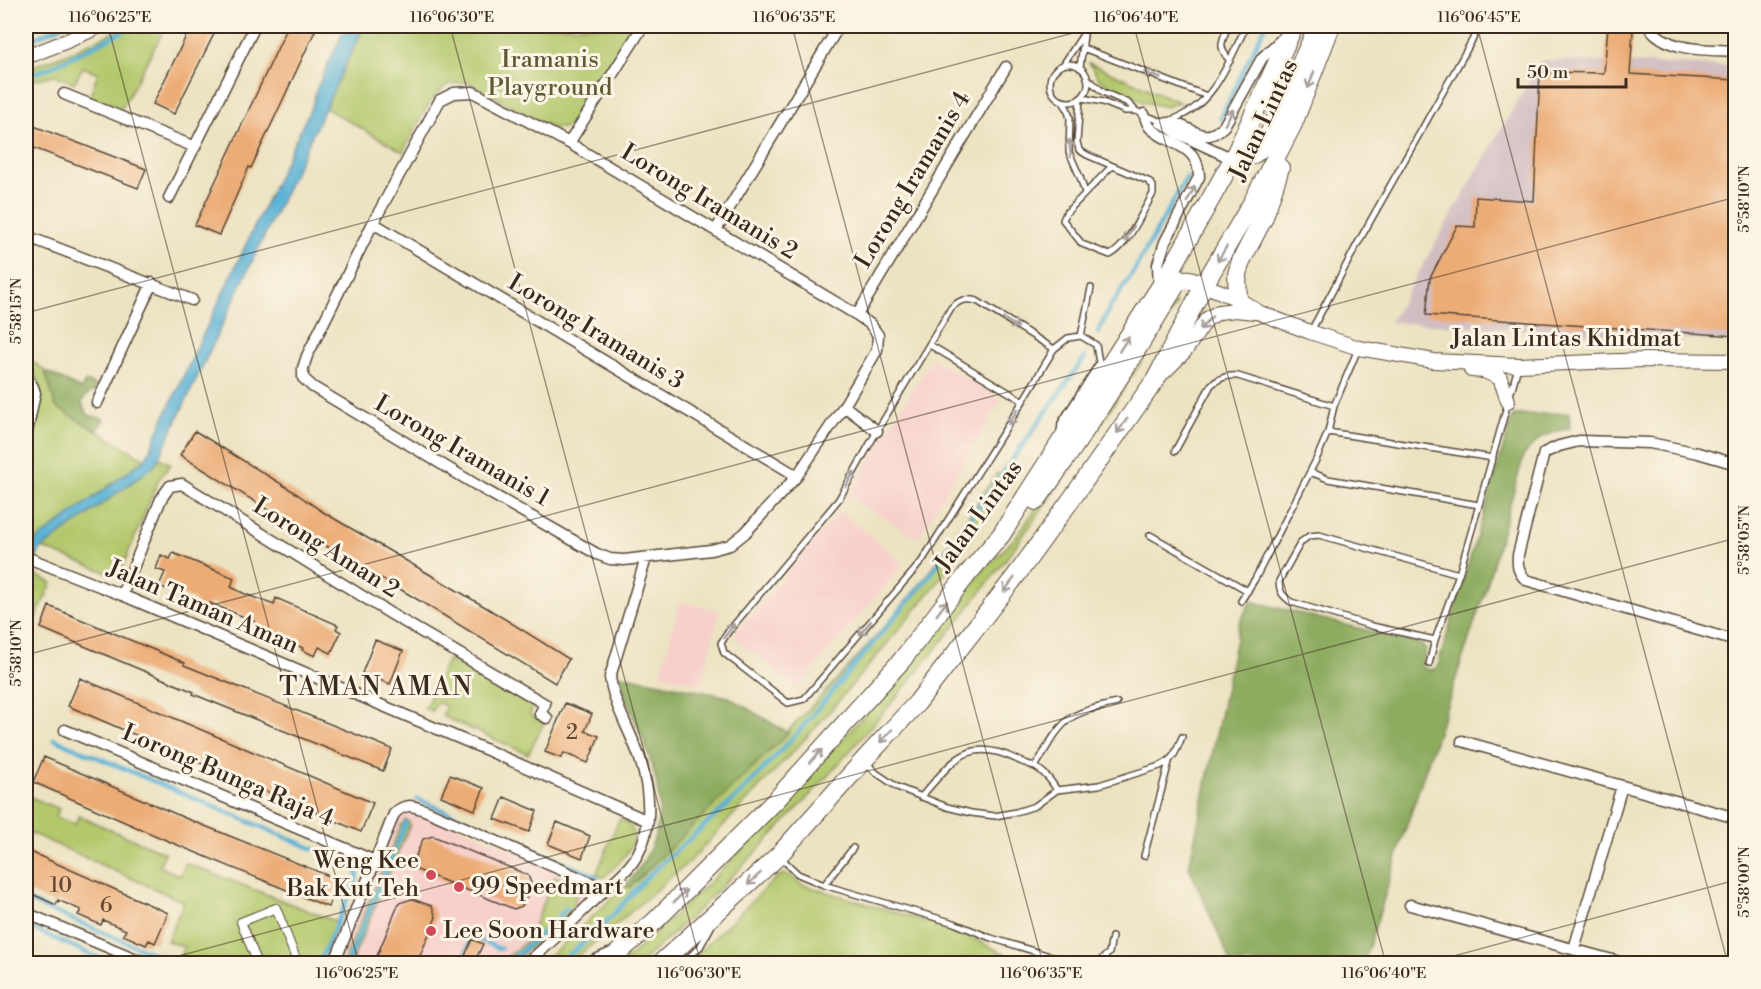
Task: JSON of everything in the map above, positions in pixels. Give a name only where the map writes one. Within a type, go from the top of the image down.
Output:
[{"type":"highway","name":"Jalan Lintas","points":[[605,963],[654,922],[776,800],[902,660],[966,576],[1001,535],[1181,253],[1233,159],[1294,26]]},
{"type":"highway","points":[[1233,159],[1258,153],[1318,26]]},
{"type":"highway","name":"Jalan Lintas","points":[[660,963],[778,856],[917,703],[1059,516],[1156,379],[1204,285],[1252,204],[1283,145],[1331,26]]},
{"type":"highway","points":[[1238,299],[1237,274],[1241,261],[1264,217],[1280,170],[1283,145]]},
{"type":"highway","points":[[1001,535],[1019,524],[1062,466],[1121,377],[1177,283],[1187,279],[1204,285]]},
{"type":"street","points":[[26,57],[100,26]]},
{"type":"street","points":[[169,198],[255,26]]},
{"type":"street","points":[[569,143],[643,26]]},
{"type":"street","points":[[716,230],[839,26]]},
{"type":"street","points":[[1161,123],[1176,124],[1200,135],[1216,134],[1224,126],[1262,58],[1294,26]]},
{"type":"street","points":[[1648,26],[1661,39],[1671,44],[1682,47],[1736,51]]},
{"type":"street","name":"Lorong Iramanis 4","points":[[857,315],[1006,68]]},
{"type":"street","name":"Lorong Iramanis 2","points":[[440,100],[454,93],[472,92],[569,143],[870,324],[878,335],[877,350],[844,406]]},
{"type":"street","points":[[64,94],[195,147]]},
{"type":"street","name":"Lorong Iramanis 1","points":[[440,100],[373,224],[307,356],[303,378],[313,387],[597,554],[610,559],[624,560],[711,550],[730,544],[745,533],[797,476],[844,406]]},
{"type":"street","points":[[1140,112],[1150,129],[1186,148],[1199,167],[1199,177],[1165,242],[1158,264],[1160,287]]},
{"type":"street","points":[[1161,123],[1177,134],[1233,159]]},
{"type":"street","name":"Lorong Iramanis 3","points":[[373,224],[797,476]]},
{"type":"street","points":[[30,238],[192,300]]},
{"type":"street","points":[[97,403],[152,284]]},
{"type":"street","points":[[1204,285],[1238,299],[1260,313]]},
{"type":"street","points":[[1156,379],[1185,351],[1207,319],[1219,312],[1235,310],[1260,313]]},
{"type":"street","name":"Jalan Lintas Khidmat","points":[[1260,313],[1359,348],[1434,362],[1518,365],[1645,360],[1736,361]]},
{"type":"street","points":[[1434,362],[1459,370],[1484,371],[1500,378],[1508,401]]},
{"type":"street","points":[[26,376],[35,393],[26,437]]},
{"type":"street","points":[[844,406],[877,431]]},
{"type":"street","points":[[1736,464],[1650,443],[1579,441],[1559,446],[1544,453],[1517,565],[1520,574],[1526,580],[1736,641]]},
{"type":"street","name":"Lorong Aman 2","points":[[122,595],[161,499],[170,486],[182,484],[391,614],[545,704],[540,714],[547,718]]},
{"type":"street","name":"Jalan Taman Aman","points":[[26,557],[122,595],[648,821]]},
{"type":"street","points":[[526,963],[554,940],[631,864],[642,846],[648,821],[648,791],[641,762],[612,690],[610,677],[646,558]]},
{"type":"street","name":"Lorong Bunga Raja 4","points":[[65,730],[375,861]]},
{"type":"street","points":[[1462,741],[1736,818]]},
{"type":"street","points":[[1574,949],[1622,786]]},
{"type":"street","points":[[334,963],[394,814],[407,805],[427,811],[605,889]]},
{"type":"street","points":[[1410,905],[1627,963]]},
{"type":"street","points":[[258,963],[241,922],[276,908],[298,963]]},
{"type":"street","points":[[26,913],[148,963]]},
{"type":"street","points":[[588,963],[626,946]]},
{"type":"lane","points":[[1085,193],[1069,152],[1070,118],[1067,108],[1053,95],[1049,83],[1053,72],[1063,65],[1087,26]]},
{"type":"lane","points":[[1228,26],[1221,45],[1222,52],[1230,60]]},
{"type":"lane","points":[[1063,65],[1069,64],[1080,68],[1087,78],[1103,92],[1161,123],[1186,114],[1214,89],[1246,26]]},
{"type":"lane","points":[[1310,332],[1477,27],[1492,30],[1520,26]]},
{"type":"lane","points":[[1080,68],[1084,33]]},
{"type":"lane","points":[[1083,48],[1207,96]]},
{"type":"lane","points":[[1063,102],[1075,102],[1081,99],[1088,90],[1087,78]]},
{"type":"lane","points":[[1081,99],[1103,102],[1125,111],[1140,112]]},
{"type":"lane","points":[[1081,99],[1077,142],[1079,150],[1148,181],[1153,186],[1153,194],[1130,235],[1118,251],[1110,255],[1082,244],[1063,220],[1066,213],[1112,166]]},
{"type":"lane","points":[[26,261],[30,238]]},
{"type":"lane","points":[[1081,336],[1091,288]]},
{"type":"lane","points":[[1054,349],[977,301],[968,299],[958,301],[951,308],[877,431],[839,499],[728,632],[721,643],[724,653],[789,704],[804,699],[922,561],[1054,349],[1068,338],[1081,336],[1096,345],[1099,363],[1061,423],[1059,445]]},
{"type":"lane","points":[[930,345],[1023,401]]},
{"type":"lane","points":[[1241,601],[1255,579],[1310,472],[1328,432],[1334,406],[1359,348]]},
{"type":"lane","points":[[1429,664],[1435,640],[1460,574],[1518,365]]},
{"type":"lane","points":[[1175,451],[1211,386],[1220,378],[1229,375],[1334,406]]},
{"type":"lane","points":[[1328,432],[1492,458]]},
{"type":"lane","points":[[1310,472],[1328,478],[1479,505]]},
{"type":"lane","points":[[1150,535],[1248,591]]},
{"type":"lane","points":[[1435,640],[1372,626],[1291,602],[1282,595],[1279,581],[1301,542],[1309,536],[1319,535],[1460,574]]},
{"type":"lane","points":[[1035,767],[1056,734],[1069,719],[1080,713],[1117,703]]},
{"type":"lane","points":[[1144,856],[1169,762],[1175,755],[1182,737]]},
{"type":"lane","points":[[921,796],[962,755],[976,749],[993,750],[1035,767],[1047,776],[1057,790]]},
{"type":"lane","points":[[864,760],[875,772],[897,787],[947,807],[995,816],[1035,806],[1057,790],[1098,785],[1169,762]]},
{"type":"lane","points":[[824,885],[853,848]]},
{"type":"lane","points":[[778,856],[798,874],[824,885],[954,923],[991,938],[1076,963]]},
{"type":"lane","points":[[681,963],[700,947],[720,910]]},
{"type":"lane","points":[[1096,963],[1109,953],[1112,937]]},
{"type":"shaded area","points":[[1541,60],[1735,66],[1735,342],[1390,322]]},
{"type":"shaded area","points":[[932,358],[1002,400],[918,538],[848,496]]},
{"type":"shaded area","points":[[840,511],[904,564],[797,689],[733,636]]},
{"type":"shaded area","points":[[680,601],[720,611],[701,684],[661,674]]},
{"type":"shaded area","points":[[407,805],[605,889],[526,963],[334,964],[394,814]]},
{"type":"green space","points":[[126,26],[166,26],[122,108],[89,98],[98,73],[83,67],[74,83],[54,75],[26,82],[26,68],[64,55]]},
{"type":"green space","name":"Iramanis Playground","points":[[364,26],[633,26],[572,125],[552,128],[467,82],[455,83],[448,85],[435,97],[422,115],[403,152],[325,108]]},
{"type":"green space","points":[[1089,63],[1179,102],[1167,107],[1144,102],[1099,79]]},
{"type":"green space","points":[[1175,302],[1176,305],[1120,395],[1060,484],[998,570],[932,654],[864,735],[718,890],[641,963],[622,964],[715,877],[775,814],[882,695],[981,573],[1016,537],[1101,416]]},
{"type":"green space","points":[[26,357],[45,371],[56,407],[145,459],[30,545],[26,543],[26,465],[41,397],[38,379],[26,366]]},
{"type":"green space","points":[[45,371],[81,389],[86,381],[96,386],[95,391],[87,395],[82,403],[89,415],[104,419],[97,431],[56,407]]},
{"type":"green space","points":[[1569,413],[1570,428],[1544,436],[1524,455],[1486,588],[1402,840],[1364,963],[1231,963],[1189,867],[1239,624],[1251,601],[1421,644],[1426,649],[1422,665],[1427,670],[1435,669],[1513,415]]},
{"type":"green space","points":[[159,458],[171,464],[159,479],[122,568],[117,572],[111,574],[42,548],[154,466]]},
{"type":"green space","points":[[997,473],[1013,481],[935,586],[817,726],[691,860],[611,929],[569,963],[540,964],[625,886],[630,887],[821,696],[894,616],[928,574]]},
{"type":"green space","points":[[30,572],[52,583],[26,639],[26,582]]},
{"type":"green space","points":[[448,659],[533,706],[530,715],[544,723],[528,754],[442,716],[446,706],[437,702],[432,711],[425,708]]},
{"type":"green space","points":[[620,675],[729,697],[788,733],[630,887],[625,886],[650,849],[657,830],[659,812],[655,774]]},
{"type":"green space","points":[[26,795],[59,809],[56,817],[75,824],[79,816],[165,853],[159,866],[180,876],[186,863],[337,922],[319,963],[177,963],[184,947],[167,941],[184,902],[26,831]]},
{"type":"green space","points":[[619,819],[629,825],[633,832],[633,840],[624,857],[603,878],[596,875]]},
{"type":"green space","points":[[406,820],[410,825],[351,963],[343,963],[401,825]]},
{"type":"green space","points":[[783,874],[791,876],[800,884],[955,930],[1005,954],[1032,963],[691,963],[698,953],[777,877]]},
{"type":"green space","points":[[555,876],[571,882],[576,897],[573,909],[512,963],[500,963],[528,940]]},
{"type":"water","points":[[346,26],[364,26],[159,458],[154,466],[40,550],[26,582],[26,555],[30,545],[145,459],[314,101],[316,90]]},
{"type":"building","points":[[191,26],[218,26],[174,114],[153,104]]},
{"type":"building","points":[[288,26],[303,26],[315,31],[251,168],[249,167],[219,235],[195,225]]},
{"type":"building","points":[[1608,26],[1633,31],[1630,74],[1736,80],[1736,336],[1426,315],[1430,278],[1457,226],[1475,227],[1476,197],[1534,201],[1540,72],[1604,73]]},
{"type":"building","points":[[26,123],[146,169],[138,188],[26,145]]},
{"type":"building","points":[[195,431],[323,512],[569,659],[555,683],[326,546],[180,455]]},
{"type":"building","points":[[173,553],[234,578],[231,587],[245,594],[274,605],[276,598],[338,625],[336,629],[341,632],[331,653],[319,647],[315,656],[302,650],[303,648],[254,626],[254,621],[210,603],[208,610],[194,605],[196,601],[159,586],[165,572],[156,569],[161,555],[170,559]]},
{"type":"building","points":[[49,606],[185,663],[184,665],[392,749],[383,771],[193,694],[194,692],[41,628]]},
{"type":"building","points":[[375,640],[403,651],[390,684],[362,673]]},
{"type":"building","points":[[80,678],[373,803],[361,832],[68,706]]},
{"type":"building","points":[[565,703],[592,714],[585,731],[599,736],[588,763],[564,753],[561,758],[545,752]]},
{"type":"building","points":[[44,757],[185,818],[339,880],[328,907],[33,782]]},
{"type":"building","points":[[450,775],[484,788],[475,810],[441,796]]},
{"type":"building","points":[[504,797],[537,811],[529,832],[495,819]]},
{"type":"building","points":[[557,822],[590,836],[582,858],[548,844]]},
{"type":"building","points":[[433,836],[528,875],[532,886],[522,906],[514,909],[417,870],[414,860],[423,839]]},
{"type":"building","points":[[26,850],[168,913],[155,943],[149,940],[146,945],[123,935],[126,930],[103,920],[101,925],[78,915],[81,910],[58,900],[56,905],[26,891]]},
{"type":"building","points":[[412,899],[432,906],[436,917],[417,963],[374,963],[399,903]]},
{"type":"building","points":[[472,939],[483,944],[474,963],[462,963]]},
{"type":"waterway","points":[[26,42],[61,26]]},
{"type":"waterway","points":[[26,75],[47,69],[134,26]]},
{"type":"waterway","points":[[1220,119],[1265,26]]},
{"type":"waterway","points":[[1098,333],[1110,307],[1134,271],[1187,177]]},
{"type":"waterway","points":[[558,964],[598,931],[649,875],[739,795],[800,730],[931,574],[1085,357]]},
{"type":"waterway","points":[[54,739],[354,866],[358,875],[319,964]]},
{"type":"waterway","points":[[417,799],[597,877]]},
{"type":"waterway","points":[[347,964],[406,823]]},
{"type":"waterway","points":[[26,900],[178,964]]},
{"type":"waterway","points":[[506,964],[567,908]]},
{"type":"waterway","points":[[26,926],[113,964]]},
{"type":"waterway","points":[[461,964],[472,937],[501,949]]},
{"type":"place","name":"Weng Kee Bak Kut Teh","points":[[431,875]]},
{"type":"place","name":"99 Speedmart","points":[[459,887]]},
{"type":"place","name":"Lee Soon Hardware","points":[[431,931]]},
{"type":"district","name":"TAMAN AMAN","points":[[376,687]]}]
